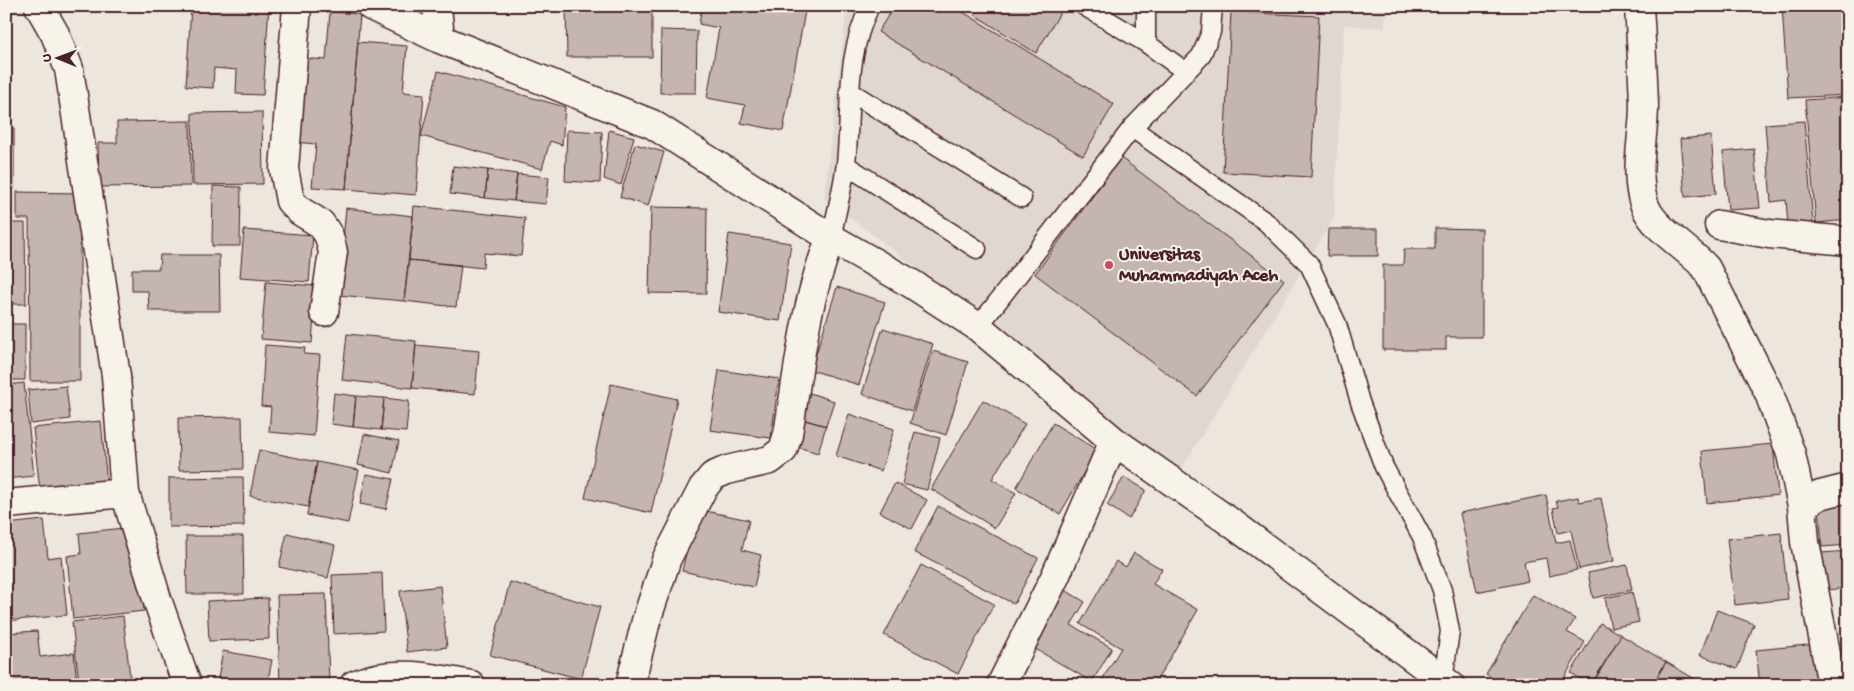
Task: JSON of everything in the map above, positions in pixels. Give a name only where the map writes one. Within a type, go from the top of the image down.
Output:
[{"type":"street","points":[[39,6],[55,34],[69,69],[116,376],[126,493],[157,599],[187,685]]},
{"type":"street","points":[[297,6],[284,170],[290,201],[320,224],[330,236],[333,252],[324,312]]},
{"type":"street","points":[[371,6],[440,39],[652,124],[831,238],[912,284],[978,327],[1114,441],[1233,524],[1446,682]]},
{"type":"street","points":[[437,6],[440,39]]},
{"type":"street","points":[[1639,6],[1644,108],[1641,185],[1645,206],[1653,219],[1693,253],[1706,268],[1769,393],[1792,454],[1802,506],[1805,542],[1832,685]]},
{"type":"street","points":[[1719,225],[1769,234],[1848,241]]},
{"type":"street","points":[[630,685],[646,621],[667,558],[703,488],[713,476],[727,470],[770,460],[782,450],[788,434],[811,297],[820,263],[831,238]]},
{"type":"street","points":[[1000,685],[1055,577],[1114,441]]},
{"type":"street","points":[[1802,506],[1820,495],[1848,488]]},
{"type":"street","points":[[6,504],[126,493]]},
{"type":"street","points":[[354,685],[376,676],[397,675],[471,685]]},
{"type":"lane","points":[[831,238],[846,166],[850,118],[849,91],[853,53],[870,6]]},
{"type":"lane","points":[[1084,6],[1146,43],[1186,72]]},
{"type":"lane","points":[[1146,6],[1146,43]]},
{"type":"lane","points":[[978,327],[1132,128],[1201,56],[1211,32],[1213,6]]},
{"type":"lane","points":[[849,91],[1022,198]]},
{"type":"lane","points":[[1132,128],[1266,222],[1286,239],[1309,264],[1337,324],[1360,402],[1384,467],[1422,537],[1442,590],[1450,631],[1446,682]]},
{"type":"lane","points":[[846,166],[977,249]]},
{"type":"shaded area","name":"Universitas Muhammadiyah Aceh","points":[[845,6],[1386,6],[1385,28],[1344,25],[1334,218],[1179,473],[969,307],[824,198],[846,15]]},
{"type":"building","points":[[191,6],[269,6],[263,95],[236,94],[237,70],[214,68],[213,88],[186,86]]},
{"type":"building","points":[[566,6],[652,6],[652,57],[567,57]]},
{"type":"building","points":[[702,6],[806,6],[783,131],[741,123],[745,105],[707,98],[719,28],[699,24]]},
{"type":"building","points":[[894,6],[953,6],[1114,104],[1083,156],[878,32]]},
{"type":"building","points":[[981,6],[1060,6],[1063,8],[1036,53],[975,15]]},
{"type":"building","points":[[1782,6],[1848,6],[1848,95],[1788,98]]},
{"type":"building","points":[[330,12],[360,14],[346,189],[312,187],[316,144],[294,142],[300,58],[326,60]]},
{"type":"building","points":[[1231,12],[1319,16],[1311,177],[1223,172]]},
{"type":"building","points":[[661,30],[697,31],[696,93],[660,93]]},
{"type":"building","points":[[358,42],[407,46],[403,92],[424,94],[416,195],[346,189]]},
{"type":"building","points":[[438,71],[565,107],[562,145],[550,141],[542,169],[421,136]]},
{"type":"building","points":[[1848,97],[1848,220],[1816,223],[1805,100]]},
{"type":"building","points":[[262,112],[263,184],[193,185],[192,113]]},
{"type":"building","points":[[190,121],[191,186],[99,187],[98,143],[117,143],[117,122]]},
{"type":"building","points":[[1804,121],[1813,223],[1788,225],[1786,200],[1771,202],[1765,124]]},
{"type":"building","points":[[6,128],[14,128],[14,189],[6,189]]},
{"type":"building","points":[[567,130],[602,132],[600,183],[565,181]]},
{"type":"building","points":[[609,130],[634,137],[621,185],[604,179]]},
{"type":"building","points":[[1711,136],[1716,194],[1685,197],[1680,139]]},
{"type":"building","points":[[635,144],[664,152],[648,206],[620,197]]},
{"type":"building","points":[[1754,149],[1760,208],[1728,210],[1723,152]]},
{"type":"building","points":[[1121,158],[1284,280],[1197,396],[1035,274]]},
{"type":"building","points":[[453,166],[488,170],[485,198],[450,194]]},
{"type":"building","points":[[488,170],[517,174],[514,201],[485,198]]},
{"type":"building","points":[[517,174],[549,177],[546,204],[514,201]]},
{"type":"building","points":[[213,186],[241,187],[240,246],[212,246]]},
{"type":"building","points":[[17,192],[80,193],[80,381],[30,381],[29,219],[17,219]]},
{"type":"building","points":[[414,206],[525,218],[521,256],[484,253],[483,268],[409,260]]},
{"type":"building","points":[[651,207],[707,208],[706,294],[649,293]]},
{"type":"building","points":[[346,208],[413,216],[404,301],[338,295]]},
{"type":"building","points":[[6,223],[25,223],[26,304],[6,304]]},
{"type":"building","points":[[1435,228],[1482,229],[1482,337],[1446,337],[1446,350],[1383,350],[1383,265],[1403,265],[1404,249],[1435,249]]},
{"type":"building","points":[[1328,229],[1378,229],[1378,256],[1327,256]]},
{"type":"building","points":[[244,230],[313,235],[309,282],[240,277]]},
{"type":"building","points":[[729,234],[791,243],[780,321],[718,312]]},
{"type":"building","points":[[160,255],[219,255],[220,311],[149,311],[148,291],[132,291],[132,269],[159,269]]},
{"type":"building","points":[[409,260],[461,265],[456,307],[404,301]]},
{"type":"building","points":[[266,282],[316,286],[312,343],[261,339]]},
{"type":"building","points":[[837,287],[885,302],[859,385],[811,370]]},
{"type":"building","points":[[6,324],[25,324],[25,380],[6,380]]},
{"type":"building","points":[[883,328],[933,344],[912,411],[862,394]]},
{"type":"building","points":[[347,334],[416,341],[412,388],[342,380]]},
{"type":"building","points":[[265,345],[305,348],[304,354],[320,355],[314,436],[269,432],[271,407],[261,406]]},
{"type":"building","points":[[416,345],[479,351],[475,394],[412,388]]},
{"type":"building","points":[[933,351],[968,362],[946,435],[910,423]]},
{"type":"building","points":[[719,370],[779,379],[771,438],[710,430]]},
{"type":"building","points":[[24,383],[34,476],[6,479],[6,385]]},
{"type":"building","points":[[611,384],[677,399],[651,513],[585,498]]},
{"type":"building","points":[[66,386],[70,419],[31,424],[28,390]]},
{"type":"building","points":[[334,393],[356,396],[353,427],[331,424]]},
{"type":"building","points":[[810,393],[834,401],[826,426],[802,419]]},
{"type":"building","points":[[356,396],[384,398],[381,430],[353,427]]},
{"type":"building","points":[[384,398],[409,401],[406,432],[381,430]]},
{"type":"building","points":[[983,400],[1025,424],[992,479],[1016,493],[995,528],[931,489]]},
{"type":"building","points":[[849,414],[894,429],[881,471],[836,456]]},
{"type":"building","points":[[242,417],[243,469],[179,470],[178,418]]},
{"type":"building","points":[[802,419],[826,426],[818,453],[794,446]]},
{"type":"building","points":[[101,421],[107,484],[40,491],[33,428]]},
{"type":"building","points":[[1053,423],[1097,450],[1060,514],[1016,488]]},
{"type":"building","points":[[915,432],[940,438],[927,490],[902,484]]},
{"type":"building","points":[[364,434],[399,441],[392,473],[358,465]]},
{"type":"building","points":[[1773,444],[1778,495],[1707,503],[1702,451]]},
{"type":"building","points":[[259,450],[317,462],[308,507],[250,496]]},
{"type":"building","points":[[317,462],[359,470],[348,523],[307,515]]},
{"type":"building","points":[[366,474],[393,479],[386,509],[360,504]]},
{"type":"building","points":[[243,477],[244,526],[169,527],[169,478]]},
{"type":"building","points":[[1124,477],[1146,490],[1129,519],[1107,505]]},
{"type":"building","points":[[895,483],[927,500],[912,529],[880,512]]},
{"type":"building","points":[[1546,495],[1556,543],[1570,540],[1577,570],[1549,576],[1546,558],[1524,562],[1528,581],[1477,592],[1460,513]]},
{"type":"building","points":[[1578,497],[1579,502],[1601,498],[1614,561],[1579,569],[1571,530],[1558,533],[1553,508],[1558,507],[1556,501]]},
{"type":"building","points":[[1848,504],[1848,545],[1822,547],[1819,507]]},
{"type":"building","points":[[938,506],[1038,558],[1014,604],[914,552]]},
{"type":"building","points":[[696,509],[749,520],[742,550],[761,555],[754,587],[682,571]]},
{"type":"building","points":[[44,520],[48,558],[61,556],[67,615],[6,621],[6,524]]},
{"type":"building","points":[[123,528],[126,549],[137,548],[144,611],[73,619],[67,556],[81,554],[79,533]]},
{"type":"building","points":[[287,533],[335,545],[328,578],[279,567]]},
{"type":"building","points":[[1781,533],[1788,599],[1735,605],[1727,539]]},
{"type":"building","points":[[186,536],[243,536],[244,594],[187,594]]},
{"type":"building","points":[[1848,551],[1848,588],[1826,590],[1822,553]]},
{"type":"building","points":[[1134,553],[1162,569],[1153,584],[1198,610],[1154,685],[1099,685],[1121,648],[1080,624],[1116,561],[1126,567]]},
{"type":"building","points":[[921,565],[994,604],[958,674],[884,635]]},
{"type":"building","points":[[1627,565],[1632,590],[1593,598],[1588,573]]},
{"type":"building","points":[[382,573],[384,631],[334,634],[332,575]]},
{"type":"building","points":[[510,582],[600,607],[581,679],[490,655]]},
{"type":"building","points":[[440,586],[447,647],[407,652],[400,591]]},
{"type":"building","points":[[1065,590],[1085,602],[1071,625],[1112,648],[1092,682],[1032,647]]},
{"type":"building","points":[[1632,592],[1639,622],[1611,628],[1605,598]]},
{"type":"building","points":[[326,594],[329,682],[280,684],[277,595]]},
{"type":"building","points":[[1533,595],[1575,619],[1567,632],[1585,642],[1560,685],[1504,685],[1486,674]]},
{"type":"building","points":[[268,598],[269,639],[209,641],[207,601]]},
{"type":"building","points":[[1717,610],[1754,624],[1737,669],[1700,655]]},
{"type":"building","points":[[123,616],[130,677],[79,683],[72,622]]},
{"type":"building","points":[[1600,623],[1621,635],[1591,685],[1571,673]]},
{"type":"building","points":[[37,631],[40,657],[74,653],[77,685],[6,685],[6,633]]},
{"type":"building","points":[[1621,635],[1666,662],[1652,685],[1592,685]]},
{"type":"building","points":[[1817,644],[1820,685],[1760,685],[1756,650]]},
{"type":"building","points":[[223,651],[272,660],[267,685],[217,684]]},
{"type":"building","points":[[1666,662],[1705,685],[1652,685]]},
{"type":"place","name":"Universitas Muhammadiyah Aceh","points":[[1109,265]]}]
